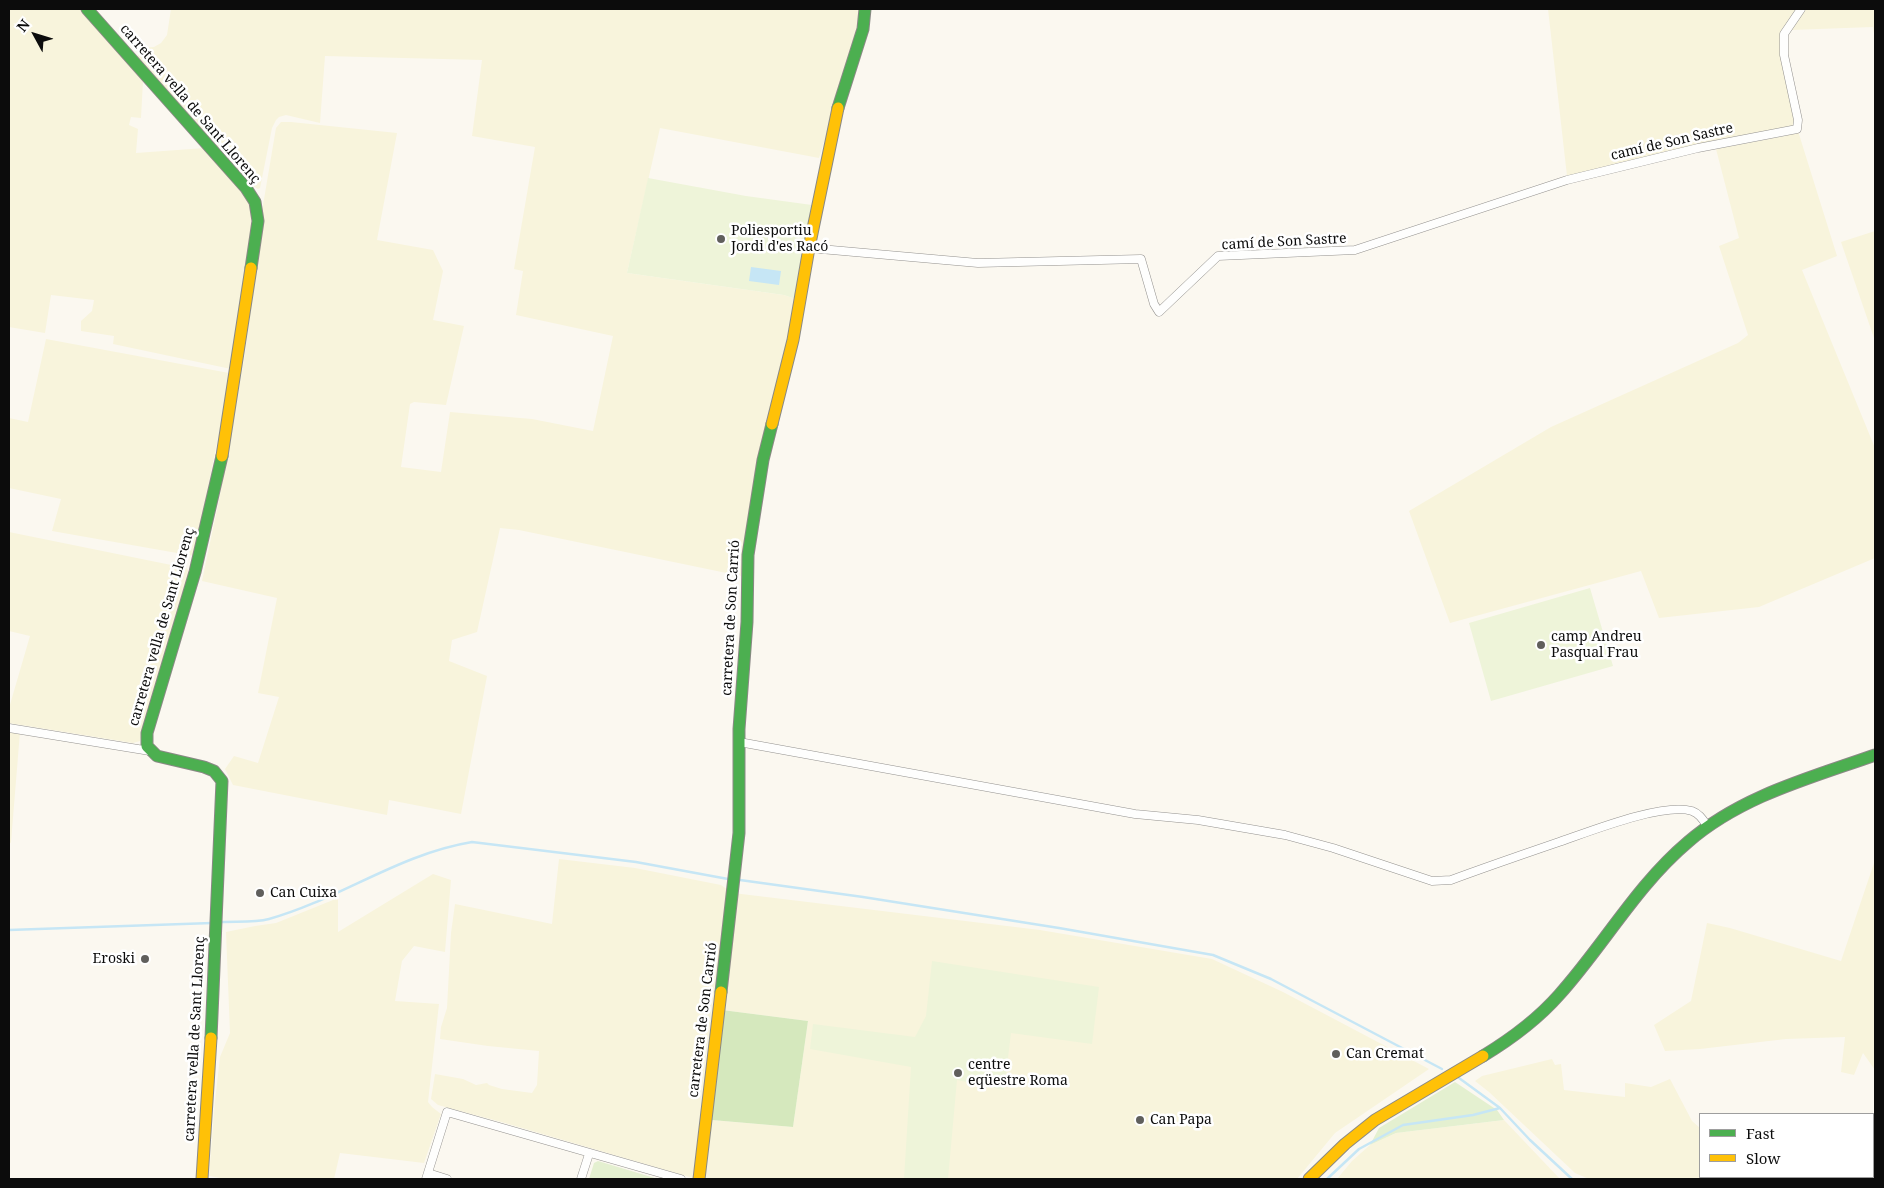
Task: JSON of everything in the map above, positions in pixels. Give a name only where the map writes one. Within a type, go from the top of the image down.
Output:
[{"type":"street","name":"carretera vella de Sant Llorenç","points":[[87,9],[246,188],[255,202],[258,221],[241,339],[218,475],[186,606],[147,733],[150,751],[157,756],[204,767],[214,771],[222,781],[211,1036],[202,1179]]},
{"type":"street","name":"carretera de Son Carrió","points":[[699,1179],[738,842],[740,801],[739,742],[747,622],[748,555],[763,460],[793,340],[809,248],[838,108],[863,29],[866,9]]},
{"type":"street","name":"camí de Son Sastre","points":[[809,248],[978,262],[1141,259],[1154,304],[1159,312],[1218,256],[1354,250],[1567,180],[1698,148],[1797,129],[1798,120],[1784,55],[1784,34],[1801,9]]},
{"type":"street","points":[[9,728],[150,751]]},
{"type":"street","points":[[739,742],[1135,814],[1198,820],[1285,834],[1432,881],[1451,880],[1618,822],[1670,809],[1691,811],[1700,815],[1708,827]]},
{"type":"street","points":[[1309,1179],[1344,1143],[1366,1126],[1480,1059],[1528,1026],[1563,992],[1637,894],[1662,866],[1687,842],[1723,815],[1750,801],[1785,787],[1875,755]]},
{"type":"street","points":[[447,1179],[427,1176],[447,1112],[681,1179]]},
{"type":"street","points":[[581,1179],[589,1154]]},
{"type":"shaded area","points":[[9,9],[80,9],[143,81],[141,118],[131,117],[129,125],[138,129],[136,153],[205,148],[247,196],[252,211],[251,229],[231,369],[113,344],[114,336],[81,331],[81,321],[92,311],[94,300],[51,295],[45,333],[9,327]]},
{"type":"shaded area","points":[[171,9],[861,9],[851,55],[819,158],[660,128],[627,273],[784,295],[796,299],[760,456],[741,576],[519,530],[500,528],[477,632],[452,640],[449,661],[487,676],[461,814],[389,800],[387,815],[233,785],[225,769],[234,756],[258,763],[279,697],[258,693],[277,598],[202,581],[220,495],[244,360],[261,230],[264,225],[261,217],[276,128],[281,122],[291,122],[397,133],[377,240],[433,250],[443,271],[433,320],[464,326],[446,405],[414,402],[410,404],[401,467],[441,472],[450,412],[532,419],[593,431],[613,336],[516,315],[523,271],[514,269],[535,147],[472,136],[482,60],[325,56],[320,123],[286,115],[276,120],[272,128],[260,188],[258,189],[253,186],[138,57],[138,50],[154,47],[161,43],[167,35]]},
{"type":"shaded area","points":[[1548,9],[1798,9],[1782,29],[1780,38],[1795,121],[1791,128],[1567,176]]},
{"type":"shaded area","points":[[1806,9],[1875,9],[1875,40],[1873,27],[1791,30]]},
{"type":"shaded area","points":[[1798,131],[1837,256],[1802,270],[1875,448],[1875,558],[1759,607],[1659,618],[1641,571],[1450,623],[1409,511],[1551,427],[1738,343],[1748,335],[1719,246],[1739,238],[1716,149],[1785,136]]},
{"type":"shaded area","points":[[1875,231],[1875,341],[1841,242]]},
{"type":"shaded area","points":[[46,339],[229,373],[230,379],[194,556],[52,531],[61,499],[9,488],[9,418],[28,422]]},
{"type":"shaded area","points":[[9,532],[186,568],[190,572],[140,741],[133,743],[9,723],[9,708],[30,636],[9,631]]},
{"type":"shaded area","points":[[9,730],[20,732],[11,842],[9,845]]},
{"type":"shaded area","points":[[559,859],[635,868],[721,885],[728,890],[709,1033],[693,1178],[438,1105],[431,1099],[435,1074],[463,1079],[476,1085],[487,1083],[502,1089],[532,1093],[537,1085],[539,1051],[440,1039],[441,1027],[447,1008],[451,933],[455,904],[552,924]]},
{"type":"shaded area","points":[[1875,860],[1875,1070],[1863,1053],[1854,1075],[1841,1072],[1845,1037],[1786,1039],[1665,1051],[1654,1025],[1691,1001],[1707,923],[1841,961]]},
{"type":"shaded area","points":[[433,874],[451,880],[445,952],[414,946],[402,961],[395,1001],[439,1004],[428,1102],[441,1114],[424,1163],[340,1153],[334,1179],[226,1179],[209,1176],[220,1057],[230,1033],[226,932],[276,923],[338,898],[338,932]]},
{"type":"shaded area","points":[[733,893],[1040,930],[1212,959],[1283,992],[1429,1069],[1335,1133],[1297,1179],[699,1179],[712,1120],[793,1127],[808,1021],[722,1010]]},
{"type":"shaded area","points":[[1552,1059],[1555,1065],[1561,1064],[1564,1090],[1625,1097],[1625,1083],[1651,1087],[1670,1079],[1692,1121],[1699,1127],[1699,1178],[1765,1179],[1589,1179],[1575,1173],[1475,1081],[1482,1076]]},
{"type":"shaded area","points":[[1504,1120],[1560,1179],[1337,1179],[1352,1161],[1370,1145],[1396,1133]]},
{"type":"green space","name":"Poliesportiu Jordi d'es Racó","points":[[648,178],[746,196],[812,205],[796,299],[784,295],[627,273]]},
{"type":"green space","name":"camp Andreu Pasqual Frau","points":[[1590,588],[1613,666],[1491,701],[1469,623]]},
{"type":"green space","name":"centre eqüestre Roma","points":[[932,961],[1099,987],[1092,1044],[1011,1033],[1004,1090],[957,1080],[948,1179],[904,1179],[911,1067],[810,1049],[813,1024],[915,1037],[926,1016]]},
{"type":"green space","points":[[722,1010],[808,1021],[793,1127],[712,1120]]},
{"type":"green space","points":[[1455,1082],[1497,1110],[1504,1120],[1396,1133],[1370,1145],[1379,1128]]},
{"type":"green space","points":[[598,1161],[658,1179],[589,1179],[594,1163]]},
{"type":"water","points":[[751,267],[781,271],[779,285],[749,281]]},
{"type":"waterway","points":[[220,922],[269,919],[320,900],[419,856],[472,842],[636,862],[728,879]]},
{"type":"waterway","points":[[740,880],[1059,928],[1213,955],[1271,979],[1442,1069]]},
{"type":"waterway","points":[[9,930],[212,923]]},
{"type":"waterway","points":[[1459,1078],[1500,1108]]},
{"type":"waterway","points":[[1327,1179],[1359,1149],[1403,1125],[1473,1115],[1500,1108],[1530,1140],[1572,1179]]},
{"type":"traffic: fast","points":[[87,9],[246,188],[255,202],[258,221],[251,268]]},
{"type":"traffic: fast","points":[[838,108],[863,29],[865,9]]},
{"type":"traffic: fast","points":[[721,992],[739,833],[739,729],[747,622],[748,555],[763,460],[772,424]]},
{"type":"traffic: fast","points":[[211,1038],[222,781],[214,771],[204,767],[157,756],[147,746],[147,733],[195,572],[222,456]]},
{"type":"traffic: fast","points":[[1483,1056],[1504,1043],[1551,1004],[1652,877],[1688,842],[1730,812],[1753,800],[1875,755]]},
{"type":"traffic: slow","points":[[772,424],[793,340],[809,248],[838,108]]},
{"type":"traffic: slow","points":[[222,456],[251,268]]},
{"type":"traffic: slow","points":[[699,1179],[721,992]]},
{"type":"traffic: slow","points":[[202,1179],[211,1038]]},
{"type":"traffic: slow","points":[[1309,1179],[1345,1144],[1375,1120],[1483,1056]]},
{"type":"place","name":"Poliesportiu Jordi d'es Racó","points":[[721,239]]},
{"type":"place","name":"camp Andreu Pasqual Frau","points":[[1541,645]]},
{"type":"place","name":"Can Cuixa","points":[[260,893]]},
{"type":"place","name":"Eroski","points":[[145,959]]},
{"type":"place","name":"Can Cremat","points":[[1336,1054]]},
{"type":"place","name":"centre eqüestre Roma","points":[[958,1073]]},
{"type":"place","name":"Can Papa","points":[[1140,1120]]}]
